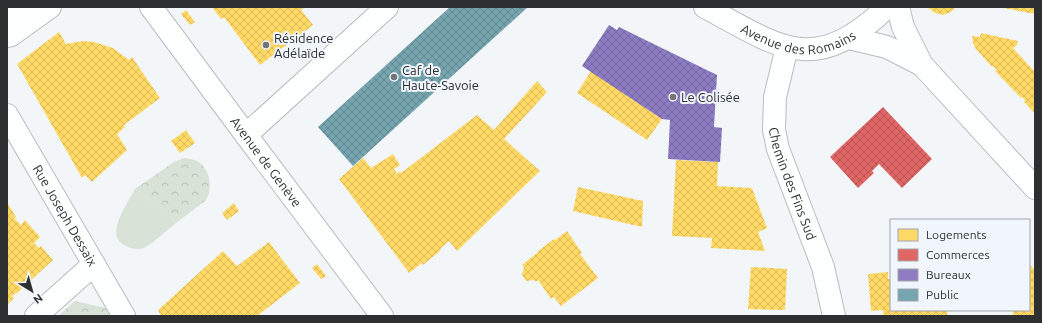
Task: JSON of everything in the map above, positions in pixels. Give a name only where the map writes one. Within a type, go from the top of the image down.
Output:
[{"type":"street","points":[[7,17],[20,7]]},
{"type":"street","points":[[7,36],[11,35],[50,7]]},
{"type":"street","name":"Avenue de Genève","points":[[151,7],[382,316]]},
{"type":"street","points":[[246,135],[387,7]]},
{"type":"street","name":"Avenue des Romains","points":[[705,7],[768,41],[787,48],[801,50],[814,50],[849,38],[887,7]]},
{"type":"street","points":[[898,7],[903,27],[922,65],[1035,188]]},
{"type":"street","points":[[849,38],[887,47],[922,65]]},
{"type":"street","name":"Chemin des Fins Sud","points":[[787,48],[775,97],[774,130],[778,149],[823,267],[834,316]]},
{"type":"street","name":"Rue Joseph Dessaix","points":[[7,115],[124,316]]},
{"type":"street","points":[[36,316],[94,264]]},
{"type":"green space","points":[[184,158],[192,159],[201,164],[208,174],[210,185],[208,196],[205,201],[176,223],[158,205],[135,189],[174,162]]},
{"type":"green space","points":[[135,189],[158,205],[176,223],[152,243],[139,249],[126,246],[119,241],[117,235],[119,219]]},
{"type":"green space","points":[[75,301],[105,308],[110,316],[58,316]]},
{"type":"building: Logements","name":"Résidence Adélaïde","points":[[212,7],[305,7],[301,10],[313,25],[260,65],[224,17],[221,19]]},
{"type":"building: Logements","points":[[927,7],[956,7],[951,12],[943,15],[935,13]]},
{"type":"building: Logements","points":[[1035,7],[1035,14],[1003,8]]},
{"type":"building: Logements","points":[[186,10],[195,22],[190,25],[181,14]]},
{"type":"building: Logements","points":[[59,32],[66,44],[83,41],[94,42],[113,48],[129,60],[132,57],[160,98],[124,125],[125,127],[117,134],[127,150],[92,182],[85,175],[82,178],[17,64]]},
{"type":"building: Logements","points":[[981,33],[1018,41],[1017,45],[1013,48],[1035,72],[1035,114],[1024,102],[1025,100],[1022,97],[1021,98],[995,71],[997,70],[993,66],[992,67],[976,49],[972,36],[980,37]]},
{"type":"building: Logements","points":[[591,71],[662,119],[647,140],[577,93]]},
{"type":"building: Logements","points":[[537,81],[547,92],[504,139],[540,171],[457,251],[449,241],[423,265],[422,263],[409,273],[339,179],[363,158],[371,168],[393,154],[400,165],[394,169],[397,174],[400,171],[401,173],[477,115],[494,130]]},
{"type":"building: Logements","points":[[186,130],[195,143],[180,153],[171,141]]},
{"type":"building: Logements","points":[[676,160],[718,162],[717,186],[752,188],[767,228],[758,232],[765,251],[711,248],[712,238],[672,236]]},
{"type":"building: Logements","points":[[578,187],[643,201],[642,227],[573,211]]},
{"type":"building: Logements","points":[[7,202],[16,217],[14,218],[21,225],[25,220],[40,237],[34,243],[39,248],[41,246],[53,260],[12,296],[14,298],[7,305]]},
{"type":"building: Logements","points":[[234,203],[239,211],[227,220],[222,213]]},
{"type":"building: Logements","points":[[567,231],[582,253],[580,254],[598,278],[561,306],[554,297],[551,299],[538,280],[536,282],[534,280],[526,281],[522,275],[524,267],[522,265],[538,251]]},
{"type":"building: Logements","points":[[269,242],[300,283],[257,316],[161,316],[158,310],[223,251],[237,266]]},
{"type":"building: Logements","points":[[317,264],[326,276],[321,279],[312,268]]},
{"type":"building: Logements","points":[[1030,265],[1035,270],[1035,316],[1014,316],[1013,311],[1030,311]]},
{"type":"building: Logements","points":[[751,267],[787,269],[785,310],[748,309]]},
{"type":"building: Logements","points":[[888,272],[888,279],[890,279],[890,311],[947,311],[948,316],[883,316],[883,310],[871,311],[868,274]]},
{"type":"building: Commerces","points":[[883,107],[932,159],[902,188],[879,164],[872,171],[874,173],[858,188],[830,157]]},
{"type":"building: Bureaux","name":"Le Colisée","points":[[609,25],[617,30],[619,27],[717,75],[714,127],[722,128],[720,162],[668,159],[670,120],[662,119],[582,66]]},
{"type":"building: Public","points":[[450,7],[528,7],[353,166],[318,127]]},
{"type":"place","name":"Résidence Adélaïde","points":[[266,45]]},
{"type":"place","name":"Caf de Haute-Savoie","points":[[394,77]]},
{"type":"place","name":"Le Colisée","points":[[673,97]]}]
